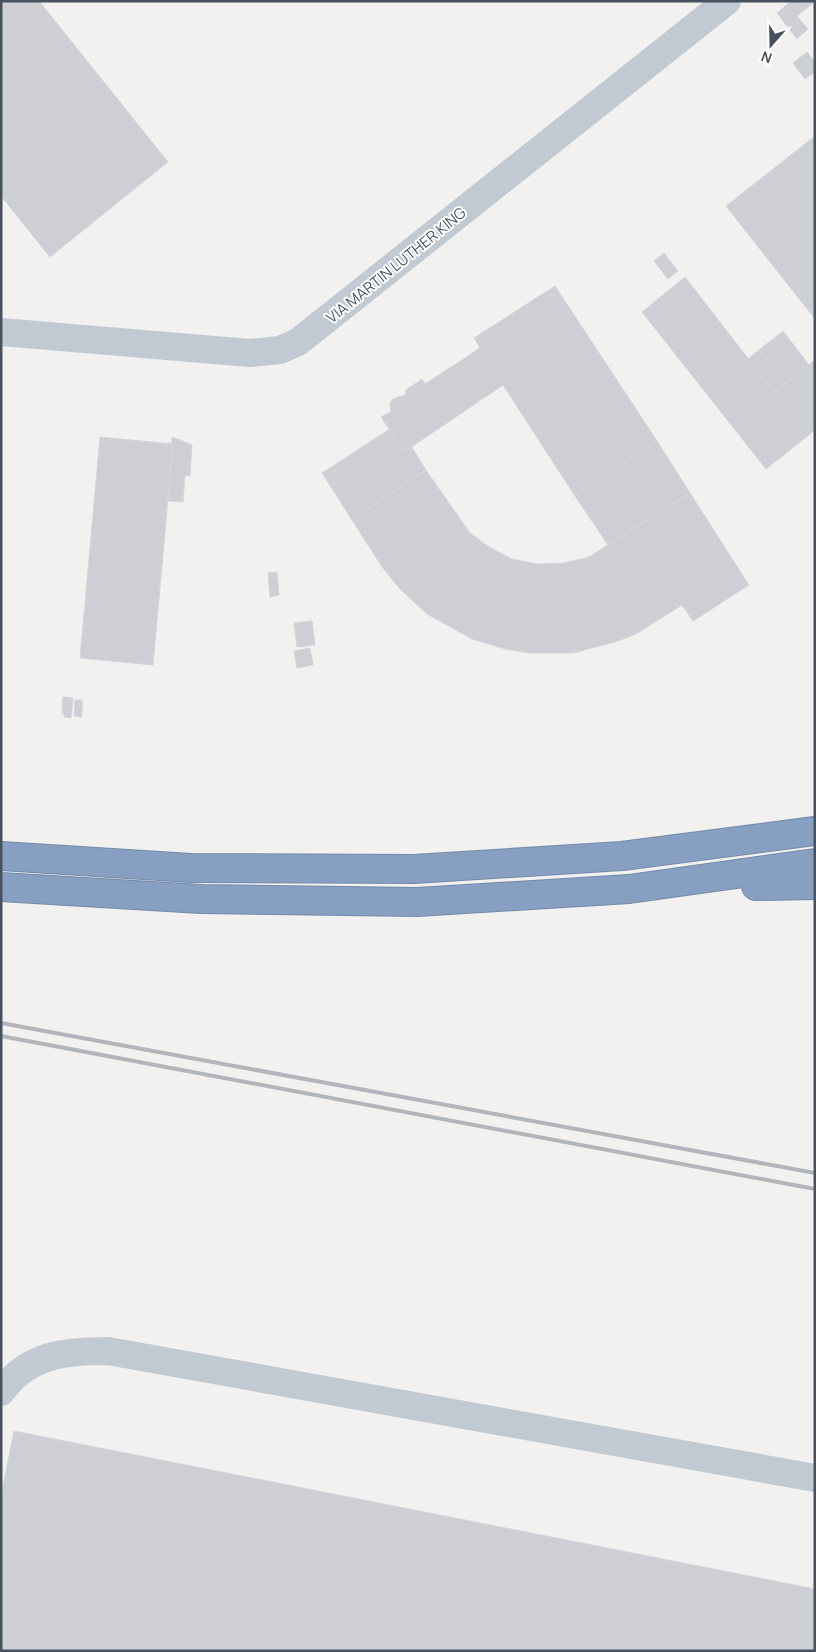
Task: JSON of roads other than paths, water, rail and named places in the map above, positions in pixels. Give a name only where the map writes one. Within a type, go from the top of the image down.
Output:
[{"type":"highway","points":[[1,856],[191,868],[414,869],[622,856],[815,831]]},
{"type":"highway","points":[[629,889],[815,863]]},
{"type":"highway","points":[[1,887],[200,899],[417,902],[629,889],[815,885]]},
{"type":"street","name":"VIA MARTIN LUTHER KING","points":[[1,332],[250,353],[280,350],[298,342],[715,5]]},
{"type":"street","points":[[1,1392],[12,1377],[33,1362],[71,1351],[108,1351],[815,1478]]},
{"type":"railway","points":[[1,1023],[815,1173]]},
{"type":"railway","points":[[1,1036],[815,1189]]}]
